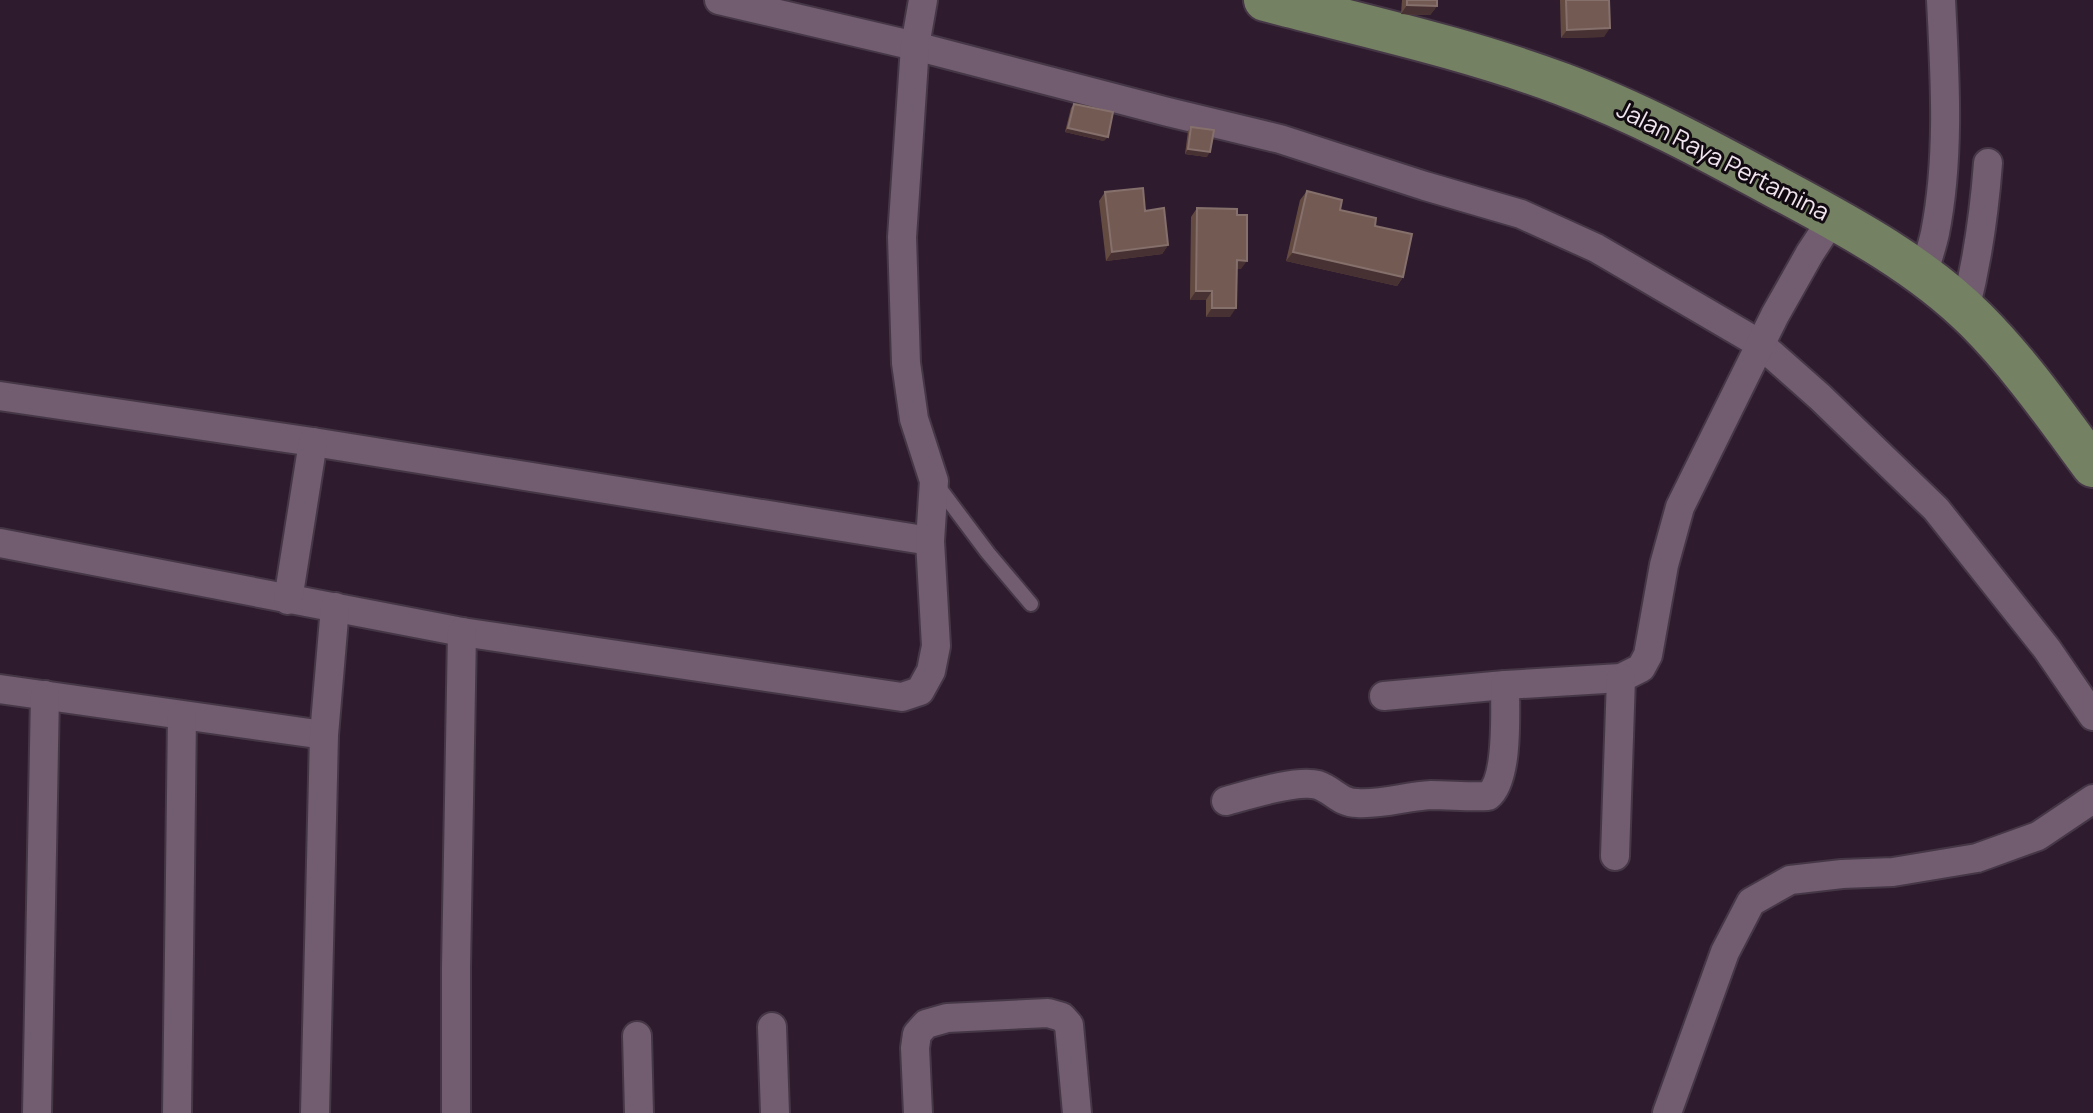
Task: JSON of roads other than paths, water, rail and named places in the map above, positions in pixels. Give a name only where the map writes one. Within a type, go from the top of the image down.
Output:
[{"type":"main road","name":"Jalan Raya Pertamina","points":[[1265,0],[1498,61],[1562,84],[1623,108],[1833,218],[1923,275],[1976,320],[2027,378],[2093,466]]},
{"type":"street","points":[[719,0],[919,24],[1168,112],[1280,139],[1521,214],[1596,248],[1760,344],[1820,397],[1936,509],[2047,649],[2093,716]]},
{"type":"street","points":[[1923,275],[1934,235],[1945,150],[1941,0]]},
{"type":"street","points":[[0,543],[462,632],[902,697],[920,691],[931,671],[936,646],[930,541],[934,481],[914,419],[906,363],[902,237],[919,24]]},
{"type":"street","points":[[1965,310],[1982,235],[1988,163]]},
{"type":"street","points":[[1384,696],[1621,678],[1641,668],[1648,655],[1664,565],[1680,507],[1775,315],[1833,218]]},
{"type":"street","points":[[0,396],[313,442],[930,541]]},
{"type":"street","points":[[288,600],[313,442]]},
{"type":"street","points":[[315,1113],[324,735],[335,607]]},
{"type":"street","points":[[456,1113],[462,632]]},
{"type":"street","points":[[1615,856],[1621,678]]},
{"type":"street","points":[[1226,801],[1305,783],[1317,785],[1354,804],[1431,795],[1488,796],[1497,783],[1504,747],[1505,685]]},
{"type":"street","points":[[0,689],[324,735]]},
{"type":"street","points":[[37,1113],[45,695]]},
{"type":"street","points":[[177,1113],[182,716]]},
{"type":"street","points":[[1667,1113],[1725,952],[1751,902],[1790,880],[1893,872],[1977,858],[2038,836],[2093,799]]},
{"type":"street","points":[[918,1113],[915,1048],[917,1034],[926,1024],[947,1018],[1048,1013],[1062,1017],[1069,1025],[1077,1113]]},
{"type":"street","points":[[772,1027],[775,1113]]},
{"type":"street","points":[[637,1036],[639,1113]]},
{"type":"lane","points":[[934,481],[1031,604]]}]
